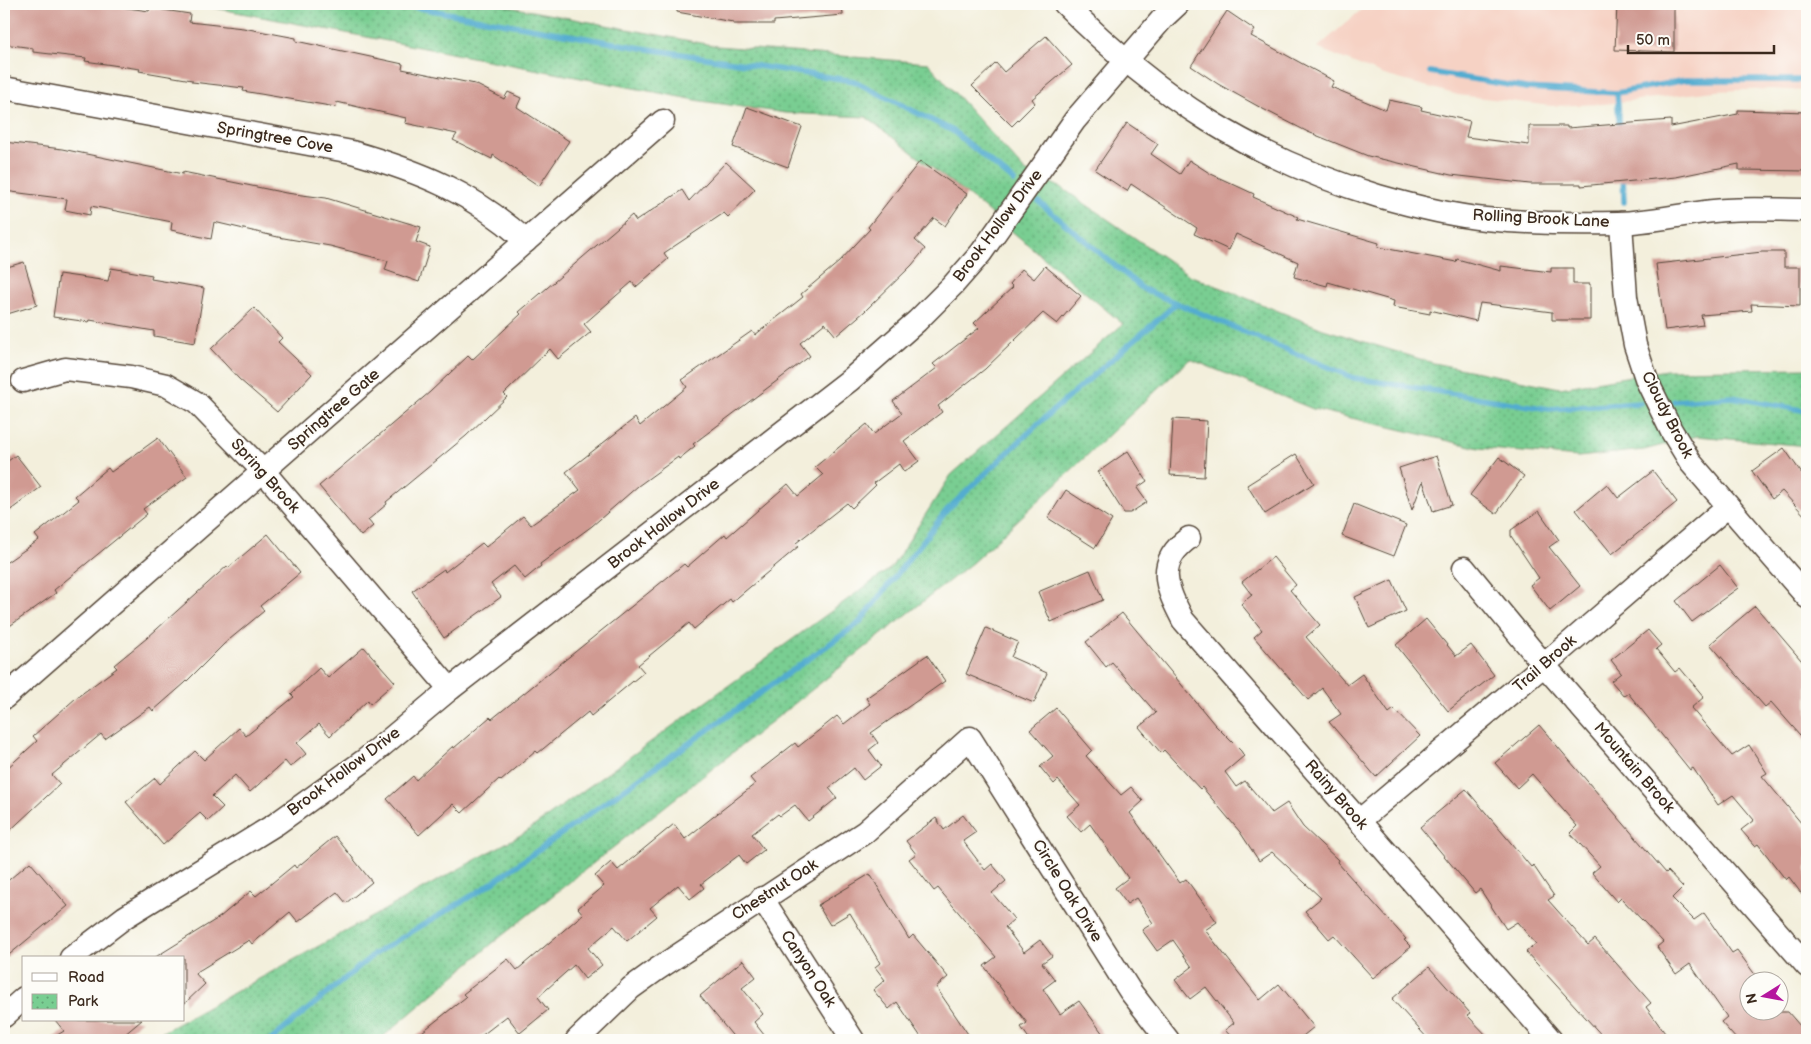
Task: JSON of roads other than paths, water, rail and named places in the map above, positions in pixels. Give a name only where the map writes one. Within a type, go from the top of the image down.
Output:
[{"type":"street","name":"Rolling Brook Lane","points":[[1066,4],[1125,62],[1229,135],[1287,163],[1337,184],[1417,207],[1484,219],[1552,223],[1621,223],[1727,210],[1807,210]]},
{"type":"street","name":"Brook Hollow Drive","points":[[73,956],[125,918],[292,812],[365,760],[450,689],[850,380],[954,285],[981,253],[1075,120],[1163,18],[1178,4]]},
{"type":"street","name":"Springtree Cove","points":[[4,88],[352,152],[400,166],[479,203],[500,217],[526,241]]},
{"type":"street","name":"Springtree Gate","points":[[4,698],[264,472],[663,120]]},
{"type":"street","name":"Cloudy Brook","points":[[1621,223],[1626,297],[1635,345],[1647,381],[1671,430],[1691,463],[1807,597]]},
{"type":"street","name":"Spring Brook","points":[[23,382],[66,369],[131,377],[166,385],[197,404],[264,472],[450,689]]},
{"type":"street","name":"Trail Brook","points":[[1359,821],[1728,506]]},
{"type":"street","name":"Rainy Brook","points":[[1189,538],[1181,544],[1170,558],[1166,574],[1168,592],[1183,620],[1551,1040]]},
{"type":"street","name":"Mountain Brook","points":[[1464,568],[1544,665],[1807,966]]},
{"type":"street","name":"Chestnut Oak","points":[[577,1040],[631,988],[762,898],[865,832],[970,738]]},
{"type":"street","name":"Circle Oak Drive","points":[[970,738],[1130,991],[1168,1040]]},
{"type":"street","name":"Canyon Oak","points":[[762,898],[853,1040]]},
{"type":"street","points":[[4,1016],[22,1000]]},
{"type":"waterway","points":[[397,4],[636,47],[854,81],[953,131],[1014,181]]},
{"type":"waterway","points":[[1430,72],[1526,88],[1617,93],[1685,80],[1807,80]]},
{"type":"waterway","points":[[1617,93],[1620,130]]},
{"type":"waterway","points":[[1623,175],[1624,202]]},
{"type":"waterway","points":[[1039,202],[1143,289],[1354,378],[1549,409],[1640,403]]},
{"type":"waterway","points":[[271,1040],[373,955],[486,887],[859,623],[947,510],[1041,421],[1177,303]]},
{"type":"waterway","points":[[1674,401],[1732,397],[1807,411]]}]
